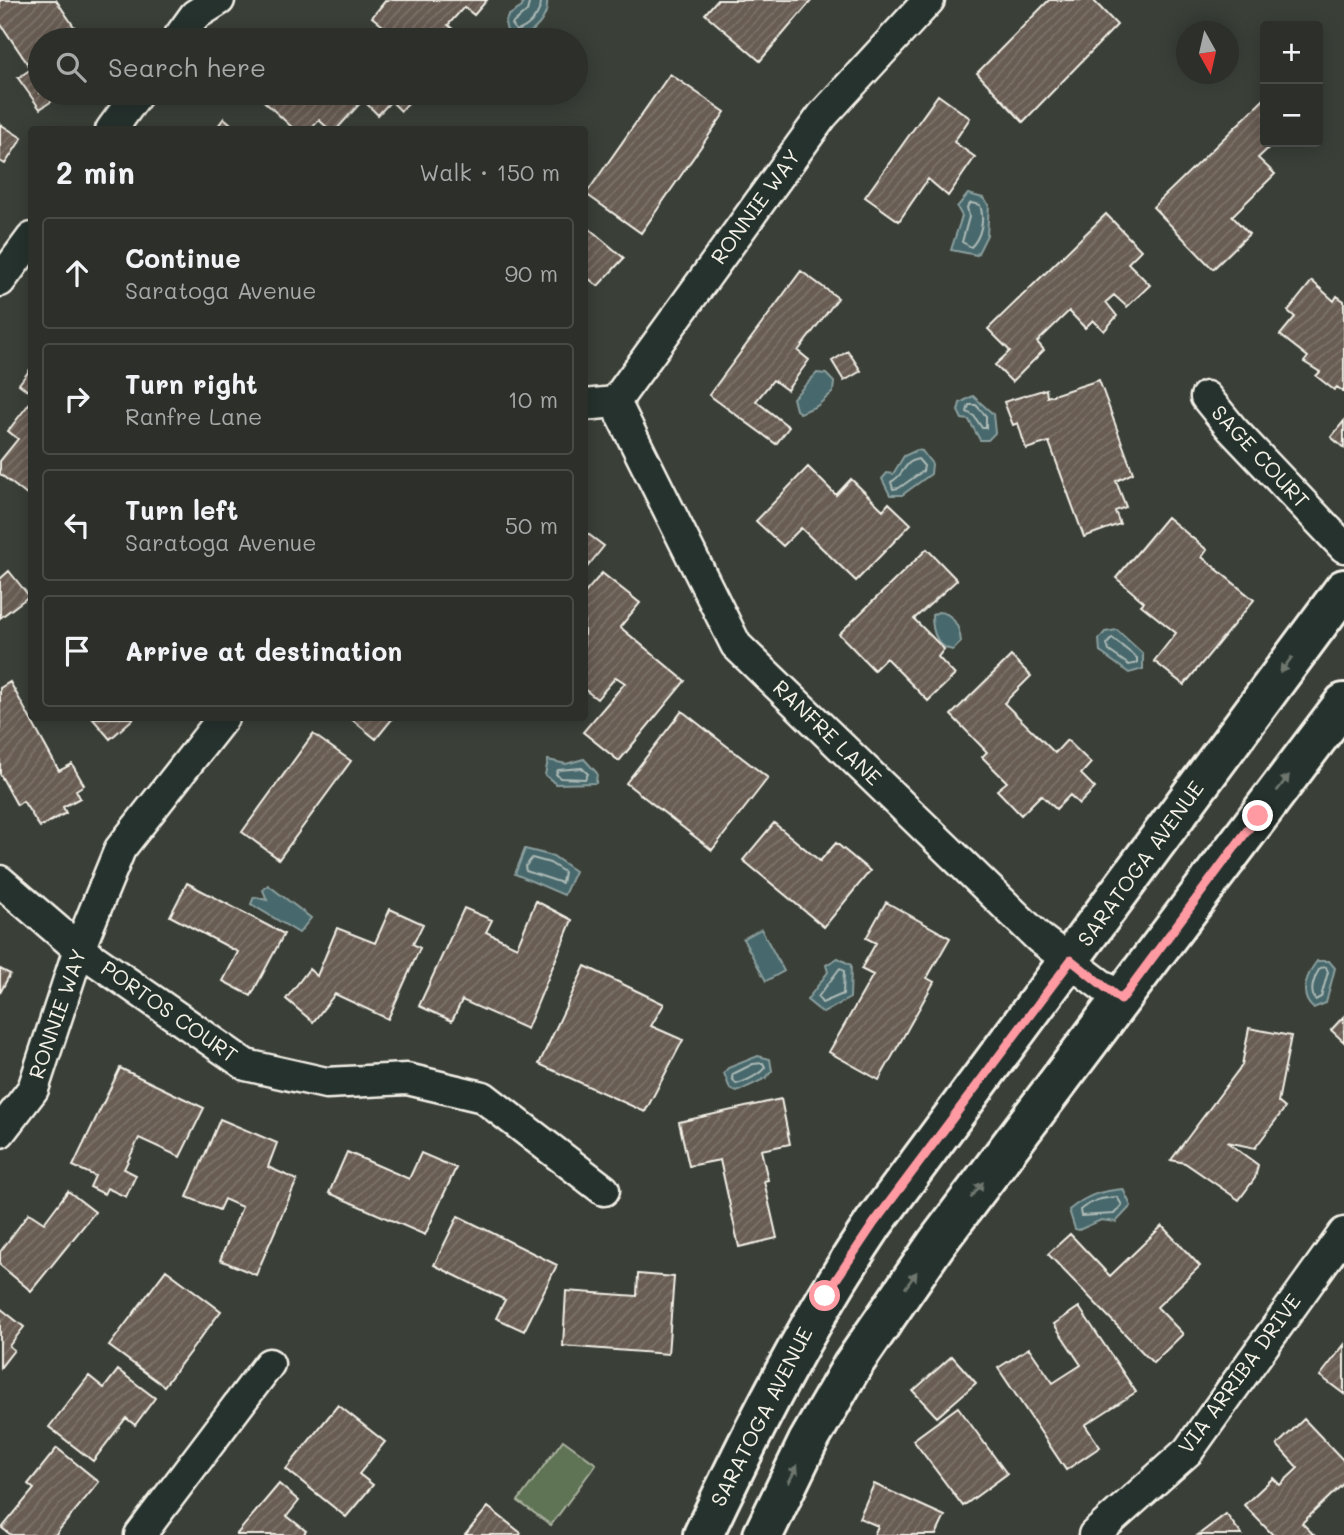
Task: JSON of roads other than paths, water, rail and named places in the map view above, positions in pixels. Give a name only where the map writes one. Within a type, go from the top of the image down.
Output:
[{"type":"main road","name":"SARATOGA AVENUE","points":[[703,1535],[751,1431],[825,1296],[874,1223],[1344,589]]},
{"type":"main road","points":[[763,1535],[808,1442],[852,1366],[936,1244],[1344,703]]},
{"type":"street","name":"RONNIE WAY","points":[[615,402],[822,116],[929,0]]},
{"type":"street","points":[[184,28],[197,5]]},
{"type":"street","points":[[114,126],[129,105]]},
{"type":"street","points":[[0,281],[28,244]]},
{"type":"street","name":"SAGE COURT","points":[[1206,397],[1232,429],[1344,547]]},
{"type":"street","points":[[588,405],[615,402]]},
{"type":"street","name":"RANFRE LANE","points":[[615,402],[736,645],[1039,938],[1121,1000]]},
{"type":"street","name":"RONNIE WAY","points":[[0,1132],[33,1089],[79,949],[120,849],[221,721]]},
{"type":"street","name":"PORTOS COURT","points":[[0,881],[79,949],[246,1065],[326,1083],[407,1079],[483,1097],[604,1190]]},
{"type":"street","name":"VIA ARRIBA DRIVE","points":[[1094,1535],[1188,1451],[1344,1233]]},
{"type":"street","points":[[139,1535],[269,1364]]},
{"type":"water","points":[[523,0],[547,0],[546,13],[535,28],[506,28],[508,16],[522,7]]},
{"type":"water","points":[[968,194],[983,198],[989,205],[987,235],[977,255],[951,250],[962,216],[957,207]]},
{"type":"water","points":[[817,373],[826,374],[834,382],[833,392],[817,406],[800,413],[796,410],[793,398]]},
{"type":"water","points":[[973,396],[993,414],[995,433],[988,440],[980,440],[969,420],[962,419],[958,411],[960,403]]},
{"type":"water","points":[[917,450],[922,451],[932,464],[931,474],[902,495],[890,495],[882,479],[887,473],[893,474],[904,456]]},
{"type":"water","points":[[938,612],[952,618],[959,631],[961,642],[953,650],[943,646],[936,637],[932,615]]},
{"type":"water","points":[[1117,630],[1143,654],[1143,669],[1129,673],[1100,652],[1099,639],[1105,632]]},
{"type":"water","points":[[584,759],[597,773],[596,783],[556,784],[545,775],[548,760],[566,764]]},
{"type":"water","points":[[525,849],[553,856],[575,871],[564,895],[515,874]]},
{"type":"water","points":[[268,885],[311,918],[299,933],[251,904],[254,897],[267,900],[263,890]]},
{"type":"water","points":[[761,929],[784,971],[766,981],[743,939]]},
{"type":"water","points":[[838,958],[851,965],[850,998],[823,1013],[807,1000],[828,972],[826,965]]},
{"type":"water","points":[[1317,961],[1329,961],[1335,968],[1326,1003],[1313,1008],[1308,1003],[1305,991],[1307,978]]},
{"type":"water","points":[[758,1056],[770,1059],[772,1071],[766,1078],[737,1092],[730,1089],[724,1073],[728,1068]]},
{"type":"water","points":[[1123,1189],[1131,1206],[1116,1222],[1101,1220],[1079,1230],[1075,1229],[1069,1210],[1094,1195]]}]
